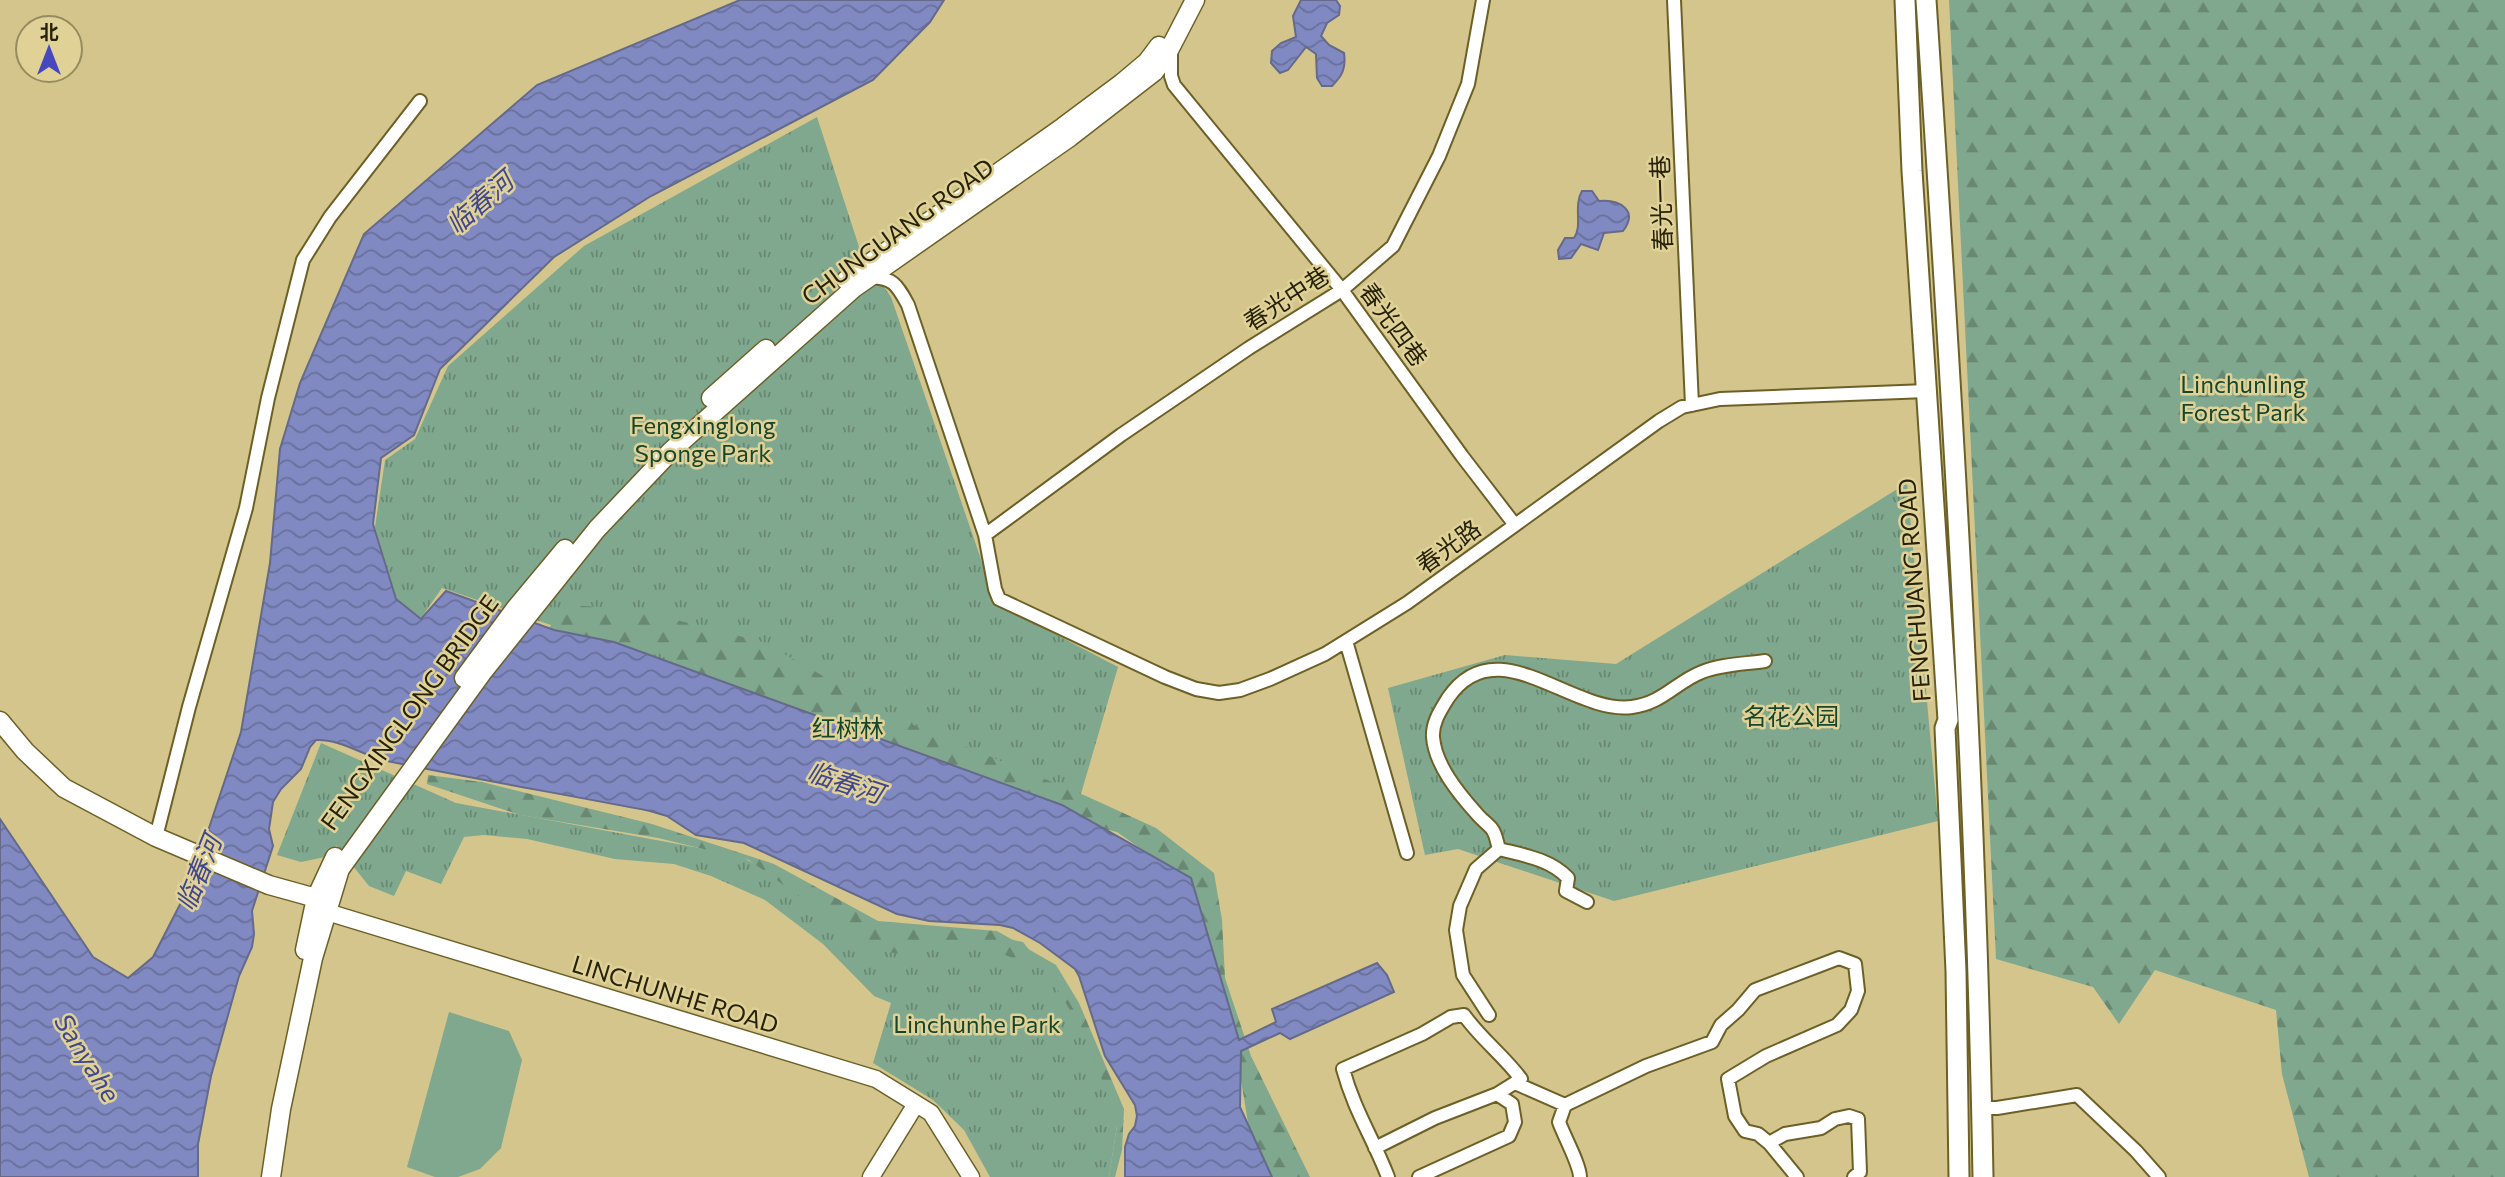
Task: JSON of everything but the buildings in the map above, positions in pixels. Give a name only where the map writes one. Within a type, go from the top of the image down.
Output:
[{"type":"highway","name":"FENGHUANG ROAD","points":[[1905,0],[1912,171],[1948,720],[1945,728],[1956,971],[1959,1177]]},
{"type":"highway","name":"FENGHUANG ROAD","points":[[1926,0],[1958,512],[1979,970],[1983,1177]]},
{"type":"highway","points":[[1956,971],[1979,970]]},
{"type":"main road","name":"CHUNGUANG ROAD","points":[[535,595],[694,422],[851,284],[1147,62],[1159,46],[1183,0]]},
{"type":"main road","name":"CHUNGUANG ROAD","points":[[851,284],[869,277],[1027,168],[1129,93],[1154,72],[1171,48],[1195,0]]},
{"type":"main road","name":"FENGXINGLONG BRIDGE","points":[[319,906],[335,867],[425,749],[535,595]]},
{"type":"main road","points":[[0,720],[25,751],[64,788],[164,844],[267,889],[319,906]]},
{"type":"main road","points":[[0,738],[10,752],[59,799],[116,830],[164,844]]},
{"type":"main road","points":[[260,1177],[273,1100],[319,906]]},
{"type":"main road","points":[[271,1177],[281,1110],[313,958],[319,906]]},
{"type":"street","name":"春光中巷","points":[[985,535],[1121,435],[1249,348],[1342,290],[1393,246],[1439,156],[1468,84],[1483,0]]},
{"type":"street","name":"春光一巷","points":[[1674,0],[1692,405]]},
{"type":"street","name":"春光四巷","points":[[1171,48],[1171,76],[1174,85],[1342,290],[1515,525]]},
{"type":"street","points":[[164,844],[190,707],[246,508],[268,398],[303,260],[330,217],[421,101]]},
{"type":"street","points":[[869,277],[885,278],[896,284],[908,305],[985,535]]},
{"type":"street","name":"春光路","points":[[985,535],[999,599],[1196,689],[1219,692],[1240,690],[1325,654],[1407,603],[1682,407],[1720,399],[1927,391]]},
{"type":"street","points":[[1346,641],[1407,853]]},
{"type":"street","points":[[1499,849],[1493,830],[1449,778],[1433,736],[1437,715],[1458,684],[1471,676],[1491,671],[1513,670],[1554,684],[1603,706],[1629,708],[1652,703],[1700,673],[1714,668],[1765,661]]},
{"type":"street","points":[[1499,849],[1558,867],[1568,878],[1566,891],[1587,902]]},
{"type":"street","points":[[1489,1015],[1463,975],[1456,930],[1460,906],[1476,869],[1499,849]]},
{"type":"street","name":"LINCHUNHE ROAD","points":[[319,906],[876,1079],[931,1113],[971,1177]]},
{"type":"street","points":[[1580,1177],[1580,1168],[1569,1149],[1559,1122],[1565,1105],[1646,1066],[1712,1042],[1721,1025],[1755,990],[1839,958],[1855,964],[1858,991],[1851,1010],[1837,1025],[1766,1056],[1728,1079],[1735,1116],[1745,1131],[1758,1134],[1769,1143],[1797,1177]]},
{"type":"street","points":[[1375,1148],[1435,1118],[1497,1094],[1521,1079],[1477,1033],[1464,1015],[1451,1017],[1422,1034],[1343,1069],[1357,1114],[1388,1177]]},
{"type":"street","points":[[1515,1083],[1565,1105]]},
{"type":"street","points":[[1419,1177],[1509,1136],[1515,1122],[1512,1104],[1497,1094]]},
{"type":"street","points":[[1982,1108],[2077,1095],[2158,1177]]},
{"type":"street","points":[[871,1177],[916,1104]]},
{"type":"street","points":[[1769,1143],[1785,1134],[1821,1128],[1835,1119],[1849,1116],[1858,1119],[1860,1172],[1854,1177]]},
{"type":"green space","name":"Linchunling Forest Park","points":[[1949,0],[2505,0],[2505,1177],[2309,1177],[2282,1074],[2276,1010],[2155,970],[2119,1024],[2093,987],[1996,959]]},
{"type":"green space","name":"Fengxinglong Sponge Park","points":[[817,117],[862,256],[891,297],[996,603],[1118,667],[1078,804],[442,588],[421,618],[397,601],[375,527],[385,460],[415,439],[448,366],[584,246]]},
{"type":"green space","name":"名花公园","points":[[1907,483],[1938,821],[1614,901],[1458,849],[1425,855],[1388,688],[1505,655],[1616,664]]},
{"type":"green space","name":"红树林","points":[[568,605],[633,609],[763,642],[899,719],[1086,796],[1156,828],[1214,873],[1222,920],[1225,978],[1251,1056],[1310,1177],[1267,1177],[1252,1147],[1240,1074],[1189,883],[1117,832],[982,800],[685,673],[651,647],[599,654],[502,684]]},
{"type":"green space","name":"Linchunhe Park","points":[[321,743],[456,803],[737,855],[910,940],[972,931],[1023,942],[1075,1008],[1124,1122],[1117,1125],[1109,1177],[990,1177],[964,1130],[933,1100],[873,1063],[891,1003],[874,996],[823,944],[765,900],[711,876],[674,864],[615,859],[527,839],[484,835],[464,837],[441,884],[406,871],[394,896],[369,886],[336,845],[330,856],[301,862],[277,855]]},
{"type":"green space","points":[[428,775],[482,782],[652,824],[774,864],[878,921],[997,931],[1056,965],[1079,1003],[1124,1109],[1122,1150],[1115,1177],[1109,1177],[1117,1125],[1089,1041],[1046,971],[987,948],[931,944],[904,954],[875,951],[749,860],[658,838],[520,815],[427,784]]},
{"type":"green space","points":[[449,1012],[509,1031],[522,1060],[501,1148],[480,1169],[458,1177],[435,1177],[407,1167]]},
{"type":"water","points":[[740,0],[944,0],[930,22],[873,80],[651,196],[554,257],[440,369],[414,435],[381,458],[373,524],[396,599],[421,619],[446,591],[554,630],[614,642],[1062,805],[1191,878],[1239,1040],[1276,1022],[1272,1009],[1377,963],[1387,975],[1394,992],[1290,1039],[1280,1033],[1241,1051],[1240,1107],[1272,1177],[1125,1177],[1125,1147],[1135,1126],[1135,1105],[1105,1056],[1079,976],[1075,969],[1040,943],[1013,928],[929,921],[897,914],[744,843],[696,835],[667,816],[650,811],[387,761],[335,742],[316,740],[310,747],[301,769],[281,789],[273,802],[269,829],[273,846],[252,911],[252,947],[239,976],[211,1076],[198,1144],[198,1177],[0,1177],[0,819],[93,957],[128,978],[153,957],[190,885],[241,732],[270,563],[280,449],[300,383],[364,234],[537,85]]},
{"type":"water","points":[[1301,0],[1336,0],[1340,6],[1339,15],[1327,23],[1321,36],[1329,45],[1344,53],[1343,71],[1332,86],[1322,86],[1317,78],[1316,54],[1306,47],[1288,70],[1280,73],[1271,63],[1272,51],[1281,43],[1296,37],[1293,16]]},
{"type":"water","points":[[1582,191],[1592,191],[1599,201],[1620,204],[1628,212],[1627,224],[1623,231],[1604,233],[1598,250],[1581,244],[1571,258],[1559,259],[1558,250],[1565,238],[1574,238],[1577,233],[1578,203]]},
{"type":"water label","name":"临春河","points":[[480,203]]},
{"type":"water label","name":"临春河","points":[[845,783]]},
{"type":"water label","name":"临春河","points":[[199,873]]},
{"type":"water label","name":"Sanyahe","points":[[87,1058]]}]
